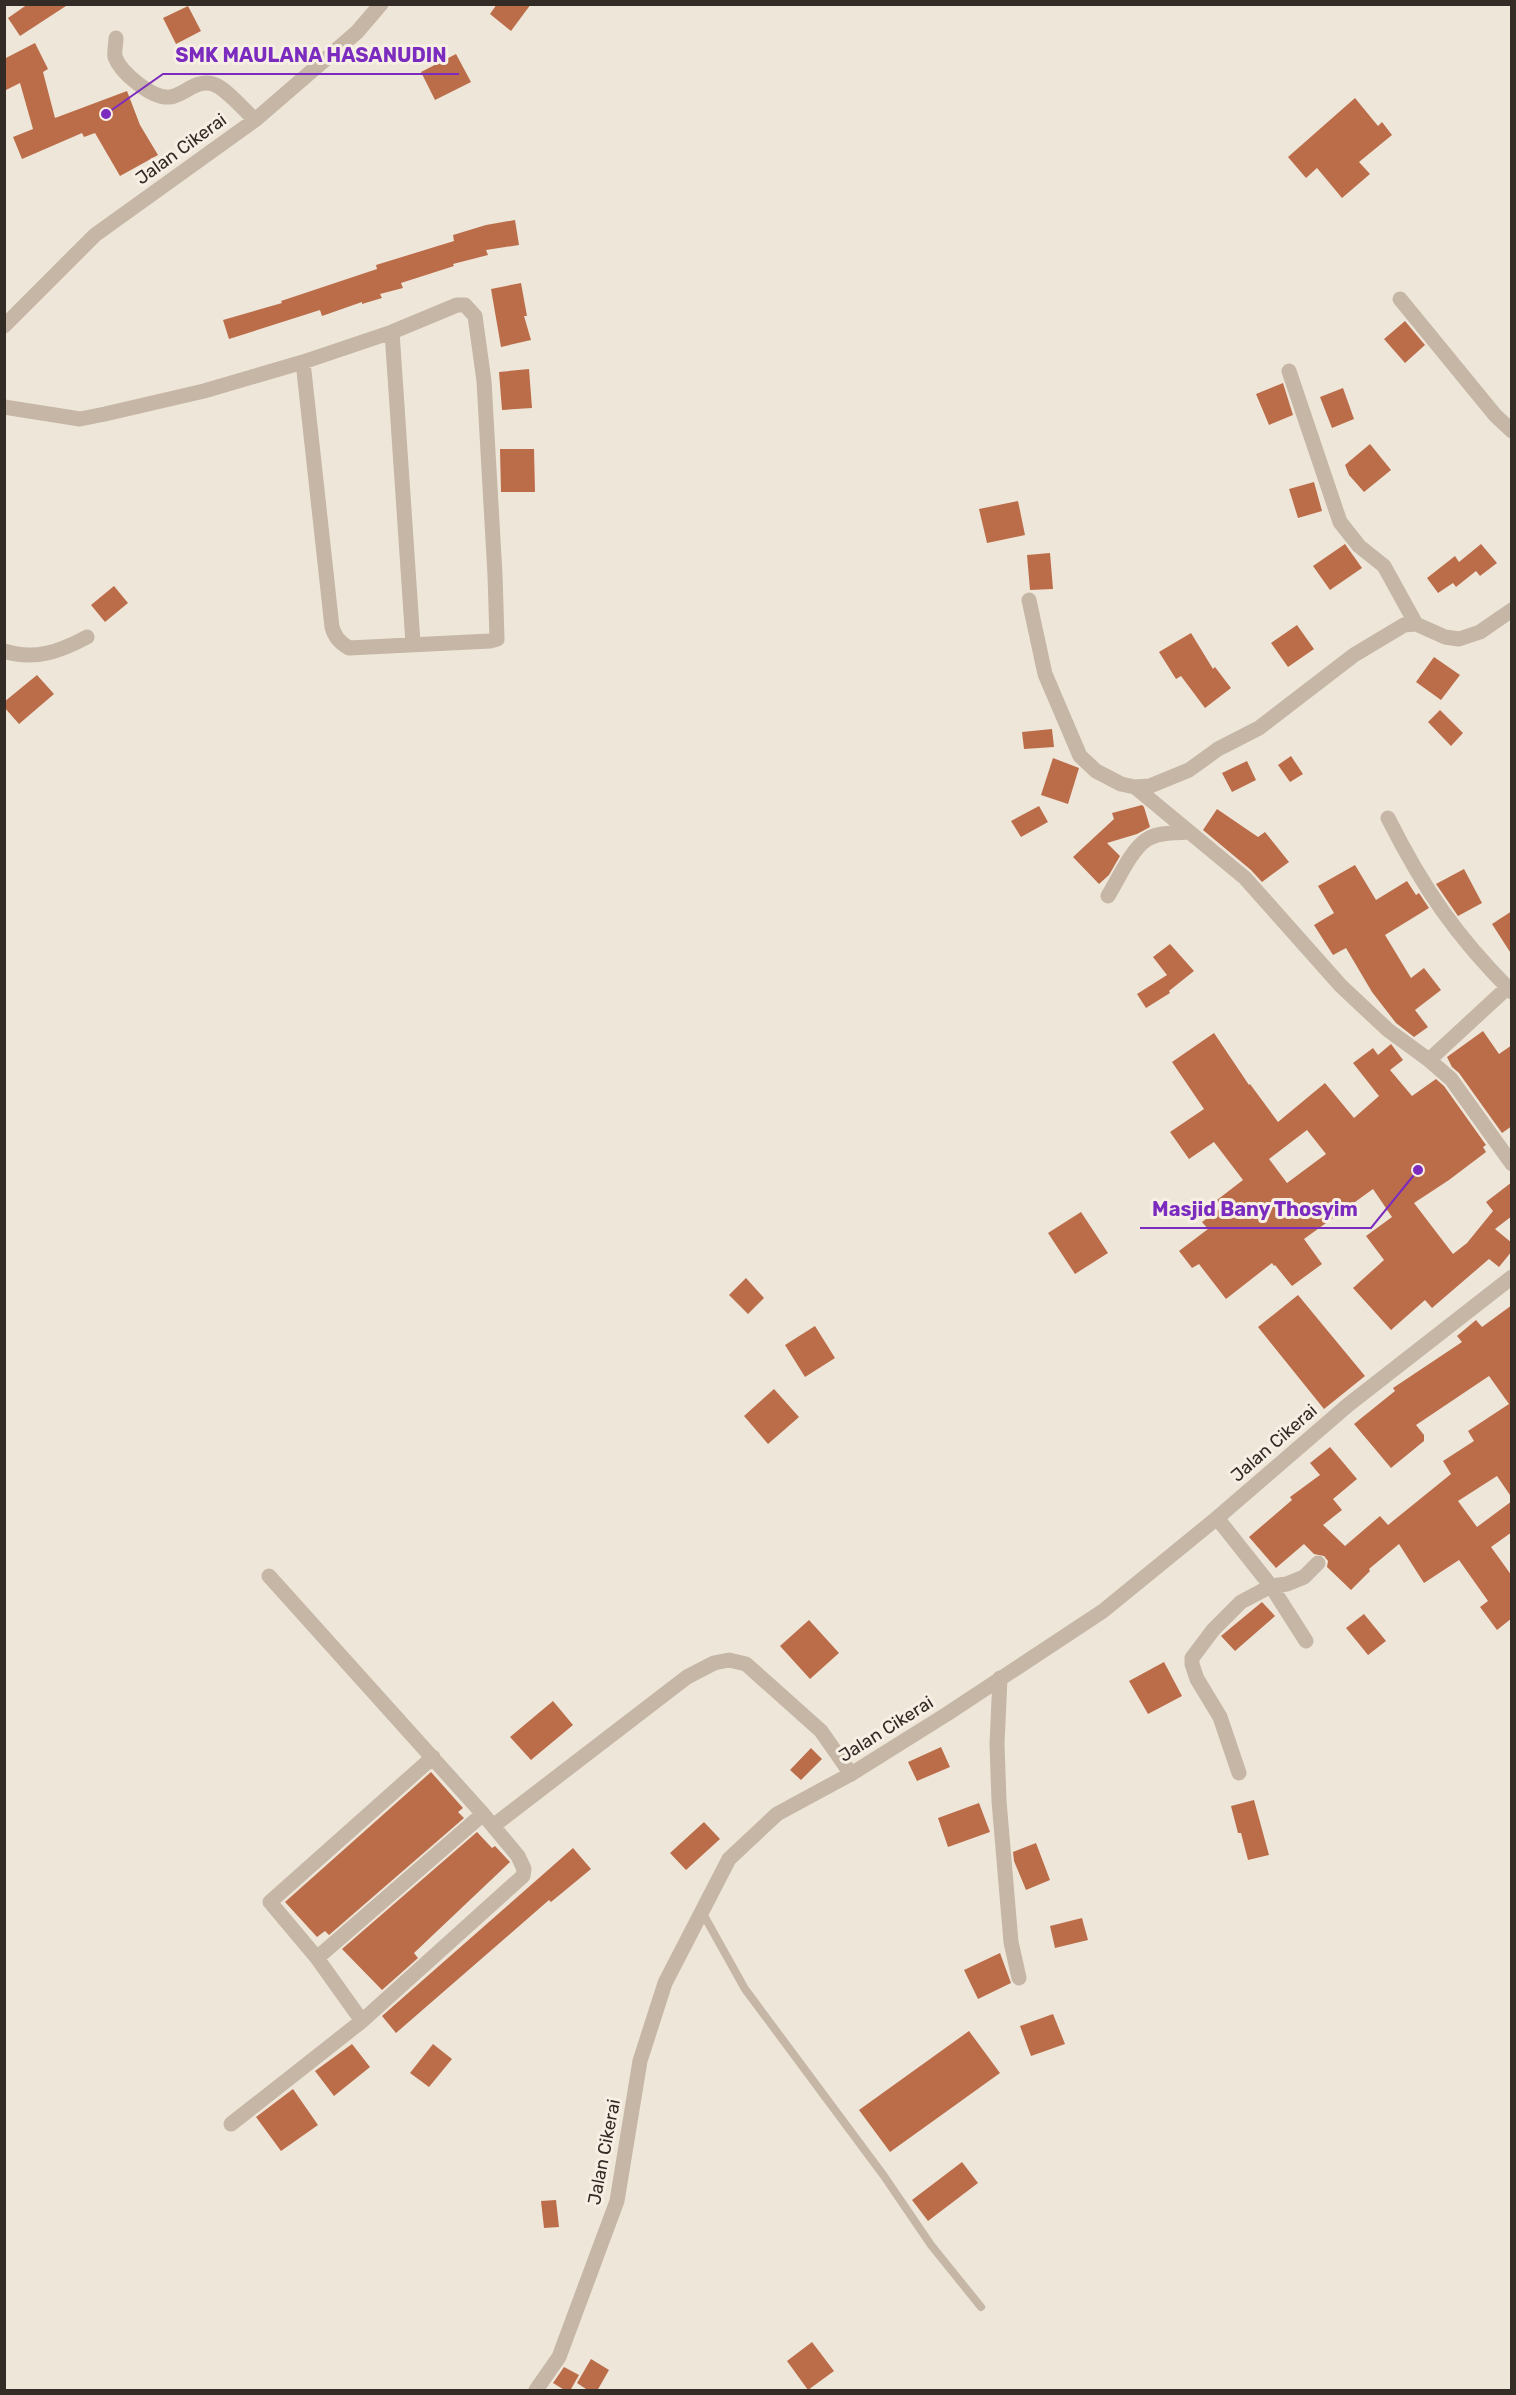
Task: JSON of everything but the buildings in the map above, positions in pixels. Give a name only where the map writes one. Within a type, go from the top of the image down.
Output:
[{"type":"street","name":"Jalan Cikerai","points":[[4,326],[95,235],[255,120],[357,32],[381,4]]},
{"type":"street","points":[[116,39],[115,57],[127,73],[143,87],[159,95],[171,97],[194,84],[211,83],[229,93],[234,102],[255,120]]},
{"type":"street","points":[[1400,299],[1496,415],[1512,431]]},
{"type":"street","points":[[4,407],[80,419],[204,391],[303,362],[392,332],[450,308],[465,305],[475,316],[484,381],[497,639],[349,648],[340,643],[335,636],[303,362]]},
{"type":"street","points":[[392,332],[413,643]]},
{"type":"street","points":[[1289,371],[1341,522],[1359,546],[1384,566],[1416,624]]},
{"type":"street","points":[[1029,600],[1045,674],[1080,756],[1096,771],[1120,784],[1135,787],[1150,786],[1189,770],[1218,749],[1259,728],[1354,655],[1404,625],[1416,624],[1445,637],[1459,639],[1480,632],[1512,610]]},
{"type":"street","points":[[4,651],[35,655],[52,654],[87,637]]},
{"type":"street","points":[[1135,787],[1245,878],[1349,993],[1388,1030],[1429,1060],[1450,1079],[1467,1099],[1512,1164]]},
{"type":"street","points":[[1388,818],[1434,902],[1459,936],[1509,990],[1429,1060]]},
{"type":"street","points":[[1108,896],[1134,854],[1147,839],[1170,833],[1189,832]]},
{"type":"street","name":"Jalan Cikerai","points":[[536,2391],[559,2357],[617,2201],[640,2061],[665,1983],[729,1859],[777,1814],[851,1774],[1103,1611],[1217,1518],[1348,1406],[1512,1277]]},
{"type":"street","points":[[1217,1518],[1271,1586],[1306,1641]]},
{"type":"street","points":[[1239,1773],[1220,1717],[1197,1679],[1192,1658],[1229,1612],[1241,1602],[1271,1586],[1287,1584],[1304,1577],[1318,1563]]},
{"type":"street","points":[[231,2124],[363,2020],[523,1876],[524,1869],[518,1856],[488,1820],[269,1576]]},
{"type":"street","points":[[317,1958],[488,1820],[630,1723],[649,1704],[687,1677],[714,1663],[729,1660],[746,1664],[821,1731],[851,1774]]},
{"type":"street","points":[[1000,1678],[997,1744],[999,1801],[1011,1942],[1019,1978]]},
{"type":"street","points":[[363,2020],[317,1958],[270,1902],[433,1757]]},
{"type":"lane","points":[[702,1911],[745,1989],[884,2176],[931,2245],[981,2307]]},
{"type":"place","name":"SMK MAULANA HASANUDIN","points":[[106,114]]},
{"type":"place","name":"Masjid Bany Thosyim","points":[[1418,1170]]}]
